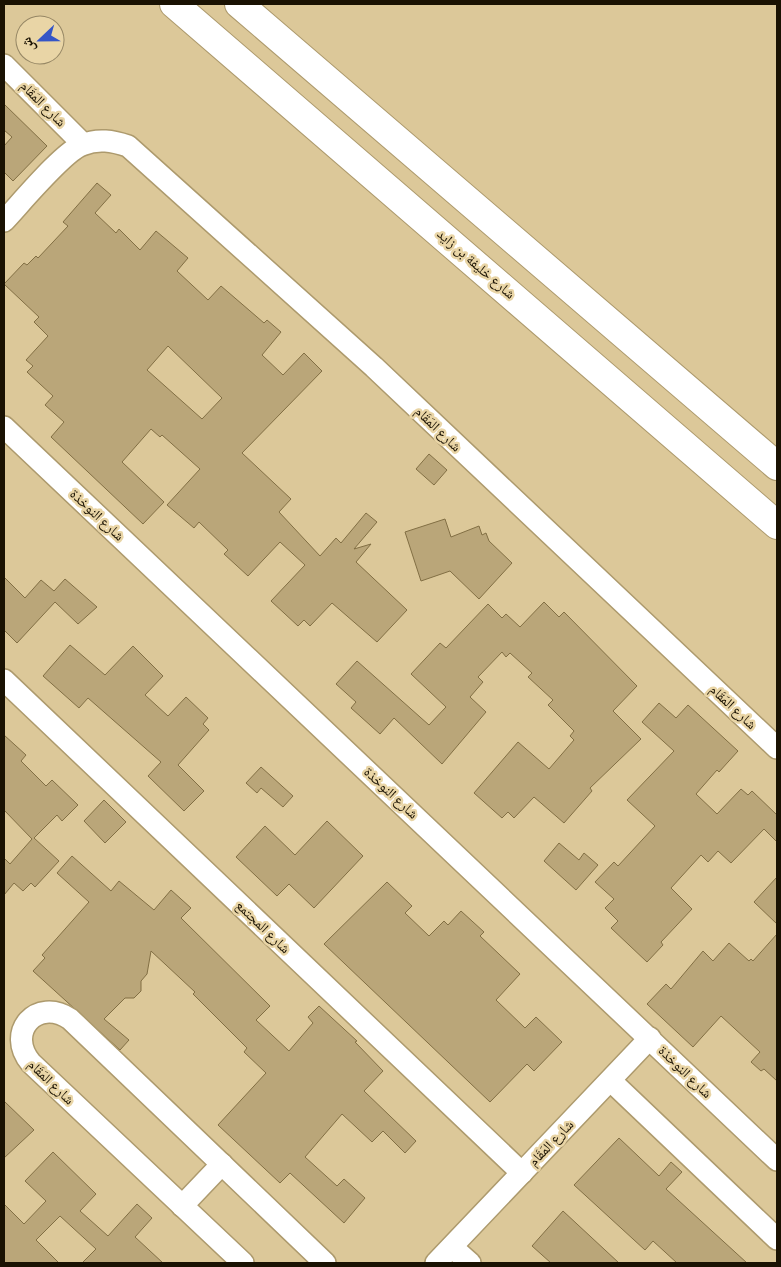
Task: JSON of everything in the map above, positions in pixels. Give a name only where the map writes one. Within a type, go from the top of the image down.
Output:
[{"type":"highway","name":"شارع خليفة بن زايد","points":[[174,4],[777,525]]},
{"type":"highway","points":[[240,4],[777,466]]},
{"type":"street","name":"شارع المَقَام","points":[[4,65],[83,144]]},
{"type":"street","name":"شارع المَقَام","points":[[4,221],[65,157],[83,144],[98,140],[114,141],[128,146],[374,367],[777,748]]},
{"type":"street","name":"شارع النوخذة","points":[[4,427],[777,1160]]},
{"type":"street","name":"شارع المجتمع","points":[[4,680],[522,1173]]},
{"type":"street","name":"شارع المَقَام","points":[[243,1263],[25,1056],[22,1049],[22,1032],[31,1018],[46,1012],[63,1014],[70,1019],[324,1263]]},
{"type":"street","name":"شارع المَقَام","points":[[436,1263],[650,1038]]},
{"type":"street","points":[[611,1081],[777,1239]]},
{"type":"street","points":[[182,1206],[222,1164]]},
{"type":"street","points":[[452,1247],[470,1263]]},
{"type":"building","points":[[4,104],[47,146],[13,181],[4,172],[4,146],[12,137],[4,130]]},
{"type":"building","points":[[97,183],[111,195],[95,213],[116,233],[119,229],[140,250],[156,231],[188,258],[177,271],[208,300],[221,286],[264,323],[267,320],[281,332],[262,355],[283,375],[304,353],[322,371],[242,453],[291,499],[279,512],[320,556],[336,538],[341,543],[366,513],[377,522],[354,549],[371,544],[356,562],[407,610],[377,642],[332,603],[310,626],[304,620],[298,626],[271,601],[305,565],[280,542],[248,576],[224,554],[228,550],[199,522],[194,528],[167,505],[200,469],[162,435],[160,437],[151,429],[122,462],[164,502],[143,524],[51,437],[64,422],[45,405],[53,396],[27,372],[33,366],[26,360],[48,336],[34,322],[39,317],[4,284],[24,263],[27,265],[36,256],[38,258],[68,226],[63,222]],"holes":[[[168,346],[222,398],[202,419],[147,370]]]},
{"type":"building","points":[[429,454],[447,470],[434,485],[416,469]]},
{"type":"building","points":[[445,519],[451,537],[479,526],[482,535],[486,533],[489,541],[512,563],[479,599],[450,571],[421,581],[405,532]]},
{"type":"building","points":[[4,577],[25,598],[41,580],[54,591],[65,579],[97,607],[78,624],[55,602],[17,643],[4,630]]},
{"type":"building","points":[[544,602],[559,617],[564,612],[637,686],[613,711],[641,739],[590,788],[592,791],[564,823],[534,797],[514,818],[508,812],[502,818],[474,793],[518,742],[549,769],[574,740],[570,736],[574,731],[548,705],[553,700],[528,677],[532,673],[510,653],[506,657],[502,652],[478,677],[483,682],[470,697],[486,712],[442,764],[394,718],[380,734],[351,708],[356,702],[336,684],[357,661],[429,725],[446,707],[411,674],[440,643],[446,648],[488,604],[502,618],[506,614],[520,627]]},
{"type":"building","points":[[70,645],[105,675],[133,646],[163,676],[145,695],[168,716],[186,697],[208,718],[203,724],[209,730],[178,765],[204,791],[184,811],[148,776],[161,762],[88,698],[79,708],[43,676]]},
{"type":"building","points":[[659,703],[676,718],[688,705],[738,751],[719,772],[717,770],[696,794],[717,814],[741,789],[748,795],[752,791],[777,815],[777,842],[764,829],[731,863],[718,851],[708,862],[701,855],[671,888],[692,909],[661,942],[663,945],[647,962],[611,928],[618,921],[605,908],[614,899],[595,882],[614,862],[618,866],[655,826],[627,800],[674,751],[642,722]]},
{"type":"building","points":[[4,735],[26,755],[21,761],[46,786],[52,780],[78,805],[62,821],[57,815],[34,838],[59,861],[35,887],[31,883],[23,891],[14,883],[4,895],[4,858],[10,864],[32,839],[4,810]]},
{"type":"building","points":[[261,767],[293,796],[283,807],[261,788],[257,793],[246,783]]},
{"type":"building","points":[[104,800],[126,822],[105,843],[84,821]]},
{"type":"building","points":[[327,821],[363,856],[314,908],[289,884],[277,896],[236,857],[265,826],[295,855]]},
{"type":"building","points":[[559,843],[579,860],[584,853],[598,865],[576,890],[544,861]]},
{"type":"building","points":[[72,856],[111,891],[119,881],[154,910],[171,890],[191,908],[181,918],[270,1006],[256,1020],[289,1051],[313,1023],[308,1017],[319,1006],[357,1041],[355,1042],[383,1071],[364,1091],[416,1141],[405,1153],[383,1131],[372,1142],[342,1114],[305,1157],[337,1186],[344,1179],[365,1198],[344,1223],[290,1173],[280,1183],[218,1125],[266,1073],[244,1052],[247,1048],[193,994],[195,992],[151,951],[147,974],[141,981],[141,991],[134,998],[125,998],[104,1019],[129,1040],[120,1050],[33,971],[45,958],[42,955],[89,902],[57,873]]},
{"type":"building","points":[[777,877],[777,924],[754,902]]},
{"type":"building","points":[[387,882],[412,906],[405,913],[429,936],[444,921],[448,925],[461,911],[484,932],[480,936],[520,974],[496,1000],[525,1028],[536,1017],[562,1042],[534,1071],[527,1064],[490,1102],[324,944]]},
{"type":"building","points":[[777,934],[777,1081],[764,1069],[761,1071],[751,1062],[760,1052],[721,1016],[693,1047],[647,1004],[666,984],[671,989],[703,951],[713,961],[729,943],[749,961],[751,959],[753,961]]},
{"type":"building","points":[[4,1101],[34,1130],[4,1158]]},
{"type":"building","points":[[619,1138],[659,1176],[671,1162],[682,1172],[666,1189],[747,1263],[677,1263],[653,1241],[645,1250],[574,1185]]},
{"type":"building","points":[[53,1152],[96,1194],[80,1211],[108,1236],[137,1204],[152,1218],[135,1237],[163,1263],[82,1263],[96,1249],[60,1216],[36,1240],[59,1263],[4,1263],[4,1204],[24,1224],[46,1201],[25,1181]]},
{"type":"building","points":[[563,1211],[619,1263],[551,1263],[532,1246]]}]
